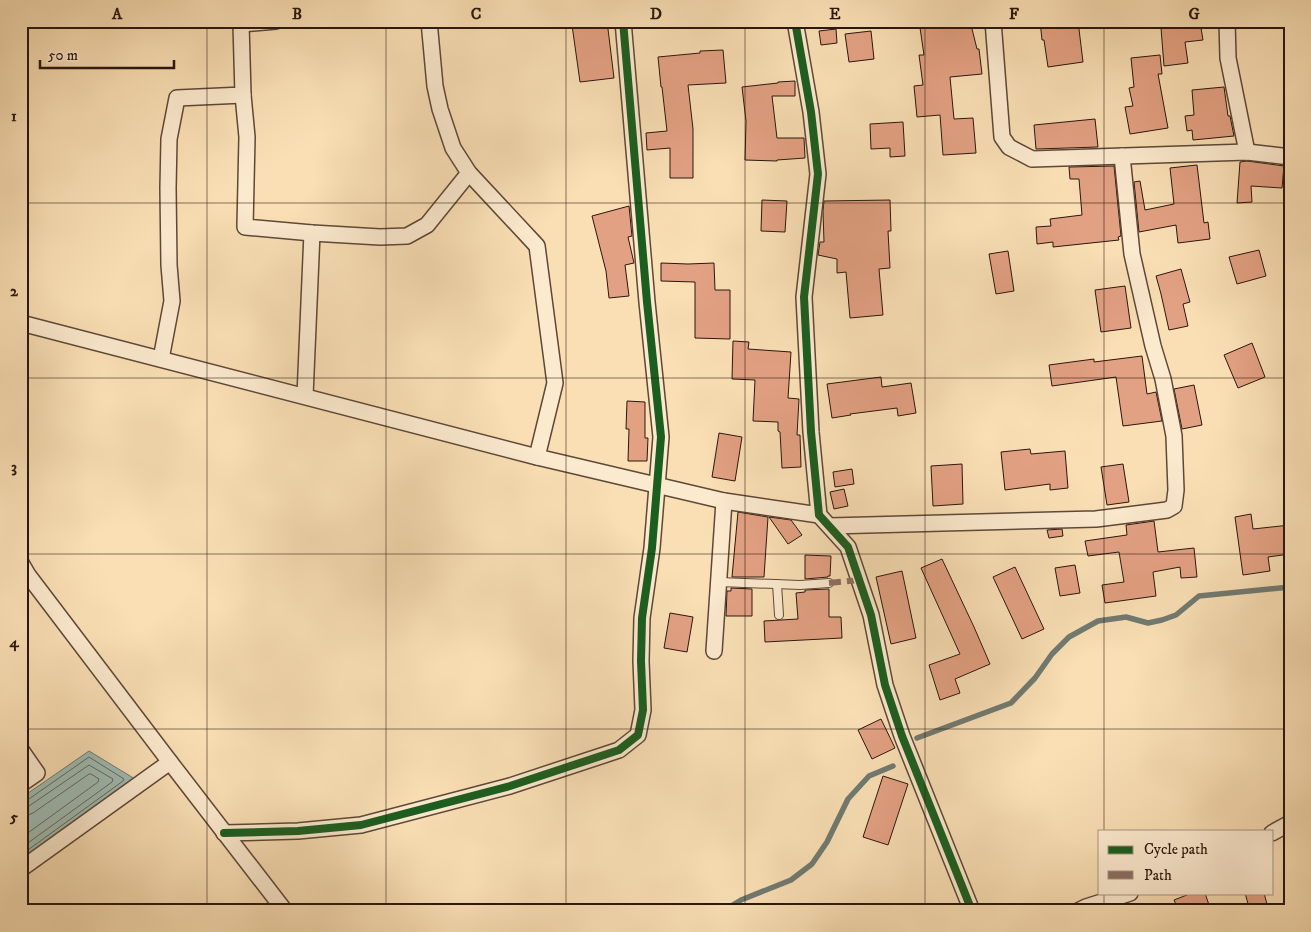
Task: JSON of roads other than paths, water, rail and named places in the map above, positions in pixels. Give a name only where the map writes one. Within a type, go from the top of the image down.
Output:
[{"type":"street","points":[[276,21],[241,22],[243,95],[247,137],[245,227],[380,237],[407,236],[427,225],[469,173]]},
{"type":"street","points":[[429,21],[435,86],[440,109],[453,148],[469,173],[537,246],[555,383],[537,457]]},
{"type":"street","points":[[224,833],[298,831],[361,825],[510,786],[619,750],[638,735],[642,710],[642,618],[652,548],[661,437],[647,302],[623,21]]},
{"type":"street","points":[[795,21],[818,174],[804,297],[811,432],[825,521],[848,547],[871,615],[885,685],[902,736],[972,911]]},
{"type":"street","points":[[993,21],[1002,137],[1009,147],[1032,159],[1247,152],[1290,157]]},
{"type":"street","points":[[1227,21],[1228,58],[1247,152]]},
{"type":"street","points":[[161,359],[172,302],[169,266],[169,139],[177,98],[243,95]]},
{"type":"street","points":[[21,323],[537,457],[724,501],[825,521],[1096,519],[1167,510],[1174,506],[1176,490],[1174,436],[1163,379],[1153,346],[1132,254],[1122,156]]},
{"type":"street","points":[[305,396],[312,233]]},
{"type":"street","points":[[714,651],[724,501]]},
{"type":"street","points":[[21,563],[28,575],[285,911]]},
{"type":"street","points":[[21,750],[37,773],[21,784]]},
{"type":"street","points":[[21,870],[170,762]]},
{"type":"street","points":[[1274,832],[1290,823]]},
{"type":"street","points":[[1078,911],[1127,894]]},
{"type":"lane","points":[[719,582],[800,585],[829,583]]},
{"type":"lane","points":[[777,584],[779,615]]},
{"type":"water","points":[[89,751],[135,779],[21,861],[21,798]]},
{"type":"waterway","points":[[917,738],[1011,703],[1035,678],[1052,654],[1069,637],[1098,621],[1126,617],[1148,623],[1176,615],[1199,596],[1290,587]]},
{"type":"waterway","points":[[723,911],[741,900],[791,880],[812,864],[827,842],[848,799],[869,776],[893,766]]}]
